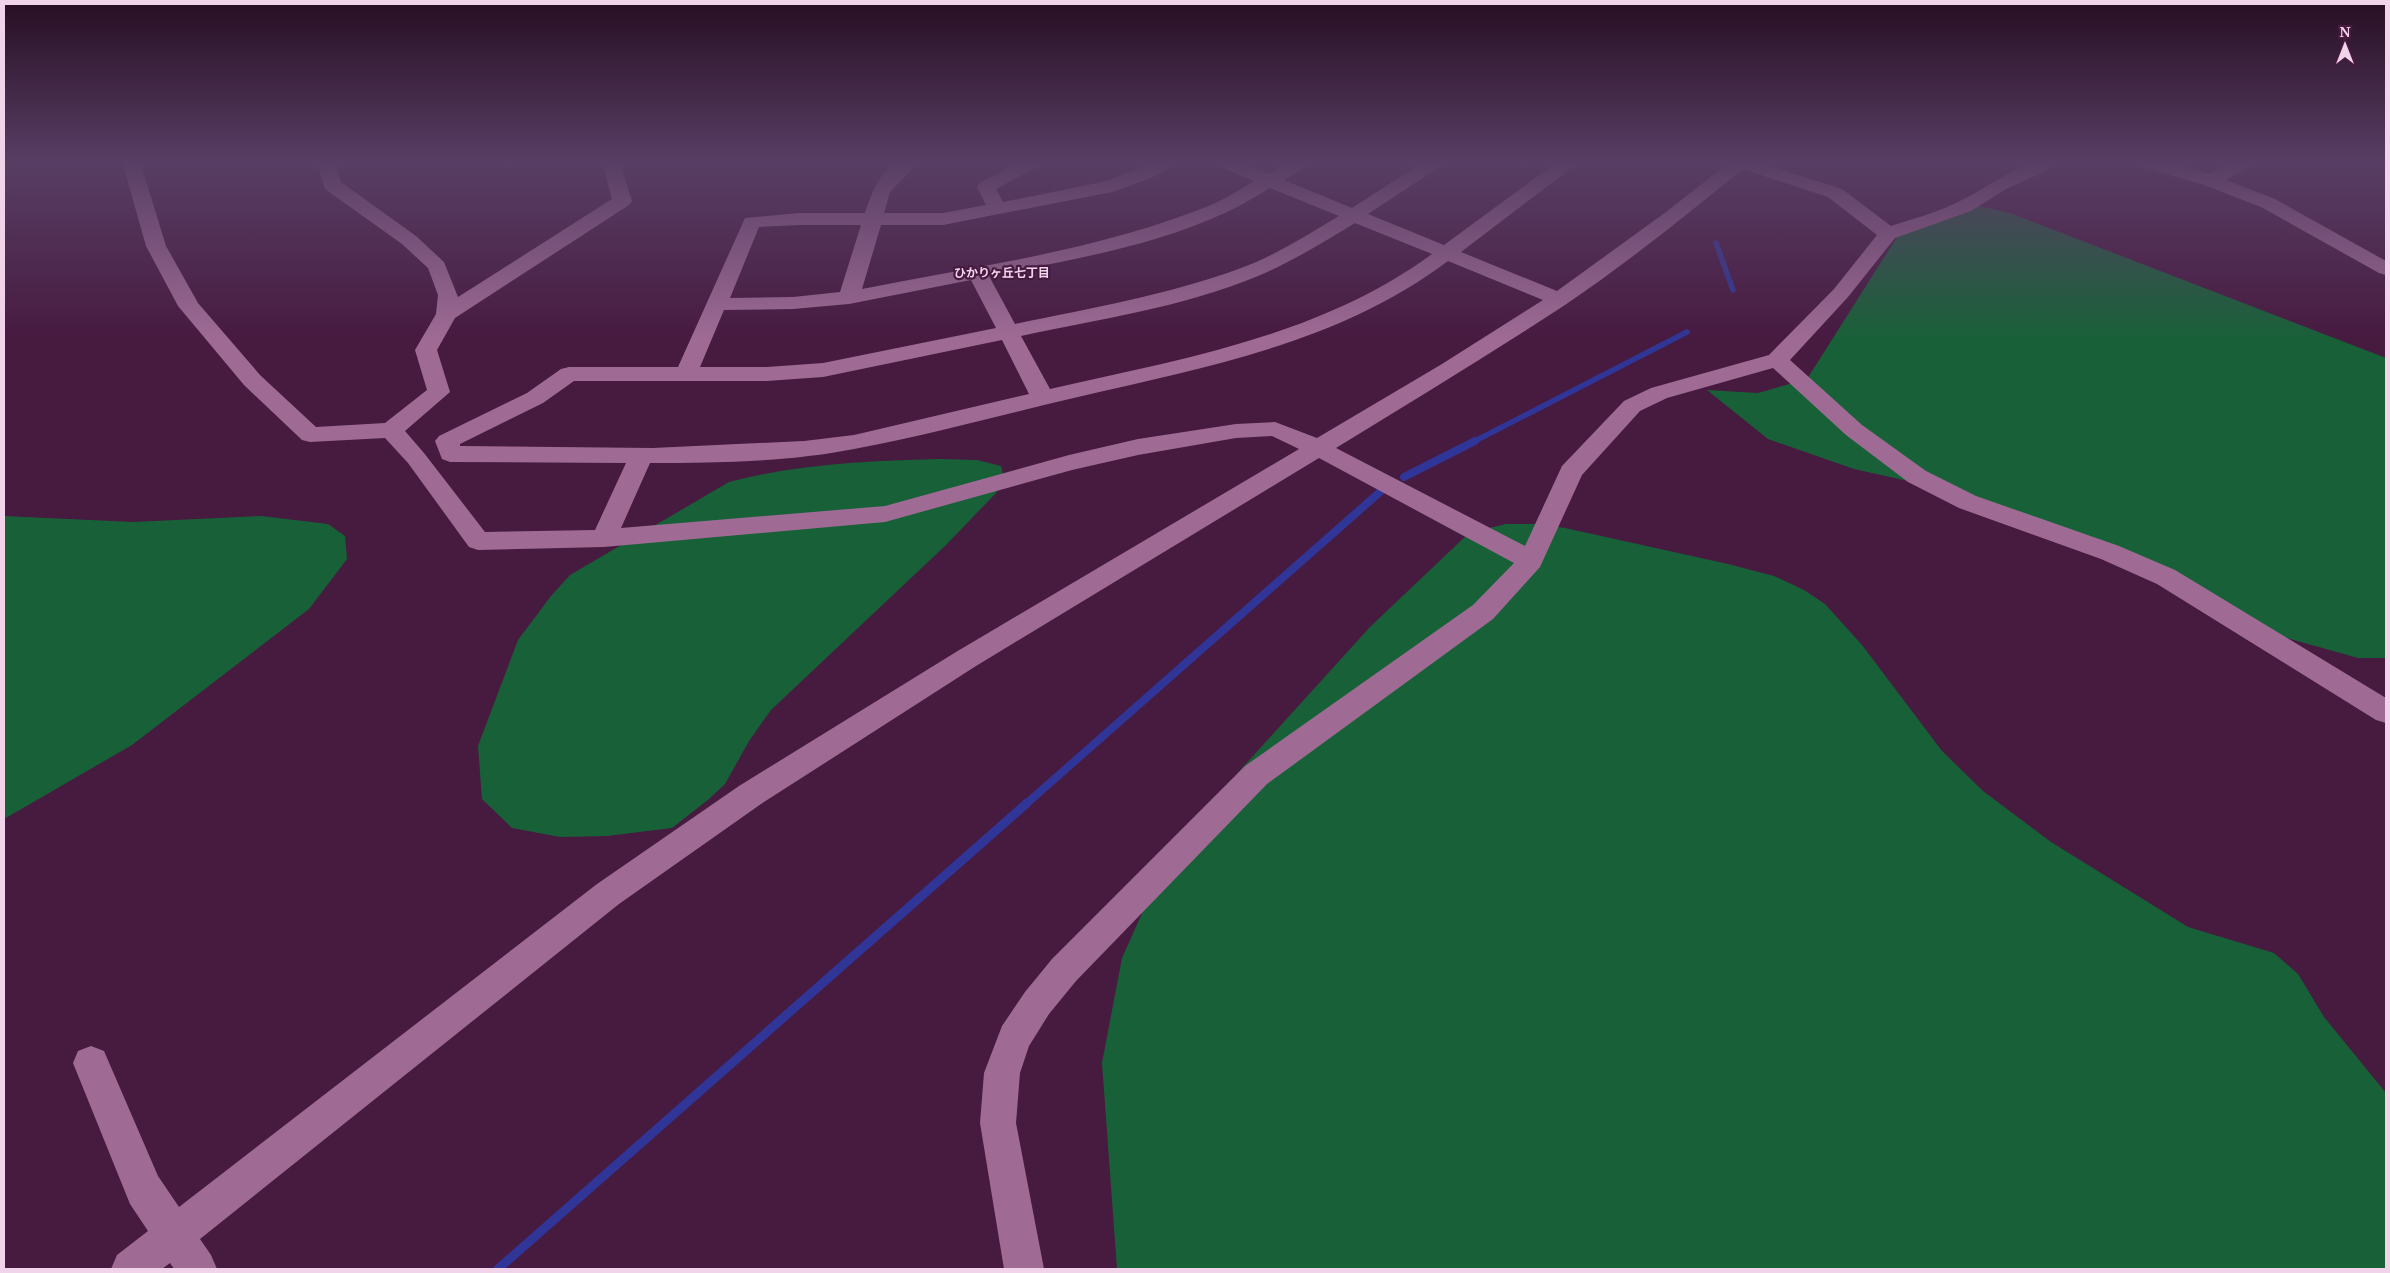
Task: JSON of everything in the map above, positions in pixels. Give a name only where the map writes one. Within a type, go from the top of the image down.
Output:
[{"type":"street","points":[[149,221],[156,246],[189,306],[252,380],[310,435],[391,430],[439,392],[426,350],[447,314],[590,221]]},
{"type":"street","points":[[382,221],[408,240],[437,266],[448,295],[447,314]]},
{"type":"street","points":[[686,374],[752,222],[761,221]]},
{"type":"street","points":[[849,298],[871,221]]},
{"type":"street","points":[[716,304],[793,303],[849,298],[1094,249],[1162,230],[1185,221]]},
{"type":"street","points":[[1345,221],[1295,251],[1231,278],[1184,294],[880,360],[823,370],[767,374],[569,374],[535,398],[447,441],[450,454],[745,454],[798,450],[854,442],[1222,356],[1296,334],[1357,309],[1411,279],[1487,221]]},
{"type":"street","points":[[1368,221],[1559,299]]},
{"type":"street","points":[[131,1269],[608,894],[750,795],[966,658],[1450,369],[1559,299],[1666,221]]},
{"type":"street","points":[[1872,221],[1888,234]]},
{"type":"street","points":[[1024,1269],[998,1124],[1002,1073],[1014,1038],[1037,1003],[1064,970],[1256,775],[1483,612],[1531,561],[1570,472],[1632,406],[1659,393],[1777,360],[1841,293],[1888,234],[1923,221]]},
{"type":"street","points":[[2300,221],[2386,269]]},
{"type":"street","points":[[977,272],[1043,398]]},
{"type":"street","points":[[1777,360],[1879,452],[1926,482],[1964,500],[2014,519],[2131,558],[2166,577],[2386,712]]},
{"type":"street","points":[[391,430],[416,458],[478,541],[604,538],[885,514],[1070,463],[1187,438],[1236,430],[1275,429],[1318,448],[1531,561]]},
{"type":"street","points":[[604,538],[642,454]]},
{"type":"street","points":[[91,1063],[144,1190],[197,1269]]},
{"type":"green space","points":[[1920,221],[2032,221],[2386,358],[2386,658],[2358,658],[2230,622],[2156,580],[1944,489],[1854,469],[1768,439],[1707,390],[1758,393],[1807,379],[1904,226]]},
{"type":"green space","points":[[938,459],[977,460],[1001,466],[1004,479],[996,493],[946,545],[771,710],[749,741],[725,784],[672,828],[607,836],[560,837],[512,828],[482,799],[478,746],[518,640],[551,596],[570,575],[729,482],[781,471],[833,464]]},
{"type":"green space","points":[[4,516],[133,522],[261,516],[328,524],[345,536],[347,559],[309,609],[132,745],[4,819]]},
{"type":"green space","points":[[1506,524],[1535,524],[1565,528],[1728,564],[1774,576],[1804,590],[1825,604],[1862,645],[1942,751],[1983,791],[2051,842],[2188,927],[2274,953],[2298,974],[2324,1017],[2386,1093],[2386,1269],[1117,1269],[1102,1063],[1122,958],[1165,862],[1243,767],[1370,627],[1469,533]]},
{"type":"waterway","points":[[1716,243],[1733,290]]},
{"type":"waterway","points":[[1473,442],[1687,332]]},
{"type":"waterway","points":[[1404,477],[1475,441]]},
{"type":"waterway","points":[[1026,804],[1380,492]]},
{"type":"waterway","points":[[498,1269],[1027,803]]},
{"type":"district","name":"ひかりヶ丘七丁目","points":[[1002,272]]}]
